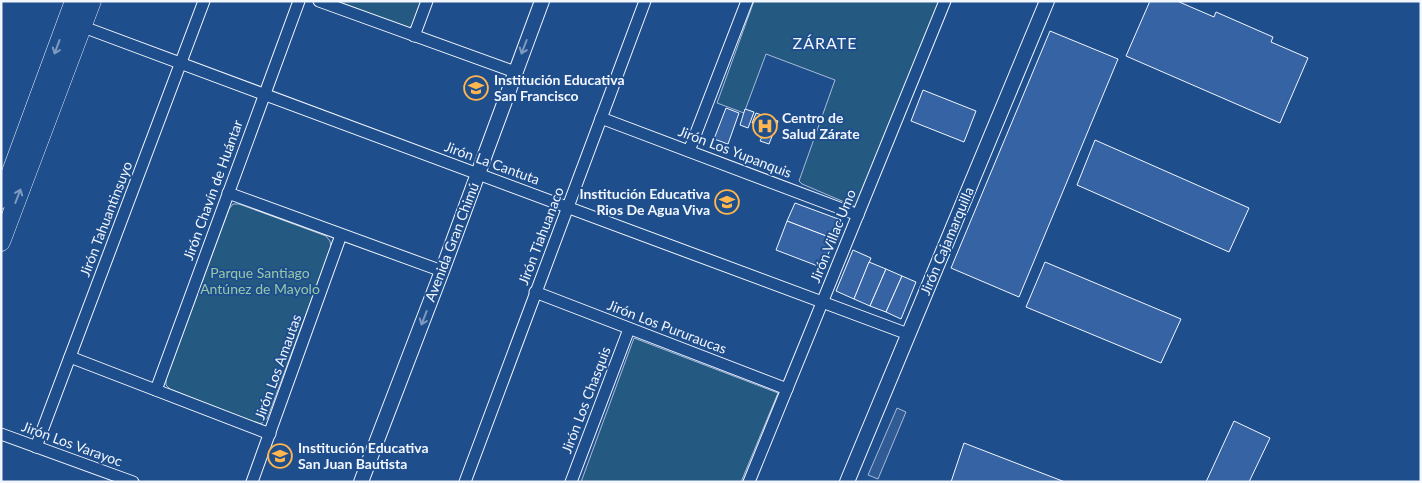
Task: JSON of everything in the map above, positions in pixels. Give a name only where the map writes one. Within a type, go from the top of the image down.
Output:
[{"type":"main road","points":[[1,242],[74,24],[74,1]]},
{"type":"main road","points":[[1,199],[74,24],[92,1]]},
{"type":"street","name":"Jirón Tahuantinsuyo","points":[[36,446],[204,1]]},
{"type":"street","name":"Jirón Chavín de Huántar","points":[[156,390],[299,1]]},
{"type":"street","points":[[319,1],[514,72]]},
{"type":"street","points":[[414,36],[428,1]]},
{"type":"street","name":"Avenida Gran Chimú","points":[[361,482],[542,1]]},
{"type":"street","name":"Jirón Tiahuanaco","points":[[465,482],[645,1]]},
{"type":"street","points":[[689,151],[746,1]]},
{"type":"street","name":"Jirón Villac Umo","points":[[749,482],[945,1]]},
{"type":"street","name":"Jirón Cajamarquilla","points":[[847,482],[1047,1]]},
{"type":"street","name":"Jirón La Cantuta","points":[[74,24],[908,334]]},
{"type":"street","name":"Jirón Los Yupanquis","points":[[601,118],[858,215]]},
{"type":"street","points":[[228,193],[442,271]]},
{"type":"street","name":"Jirón Los Amautas","points":[[252,482],[342,235]]},
{"type":"street","name":"Jirón Los Pururaucas","points":[[536,292],[787,389]]},
{"type":"street","name":"Jirón Los Chasquis","points":[[571,482],[629,328]]},
{"type":"street","points":[[70,357],[270,434]]},
{"type":"street","name":"Jirón Los Varayoc","points":[[1,434],[133,482]]},
{"type":"green space","points":[[332,1],[422,1],[413,24],[409,28]]},
{"type":"green space","points":[[754,1],[940,1],[856,207],[799,181],[835,80],[766,54],[744,113],[717,103]]},
{"type":"green space","name":"Parque Santiago Antúnez de Mayolo","points":[[233,204],[239,204],[326,236],[330,241],[331,247],[267,419],[258,424],[170,389],[166,385],[166,379],[229,209]]},
{"type":"green space","points":[[634,338],[778,393],[741,482],[581,482]]},
{"type":"shaded area","points":[[897,408],[906,412],[878,479],[868,475]]},
{"type":"building","points":[[1150,1],[1177,1],[1214,17],[1216,12],[1273,37],[1271,42],[1308,58],[1280,123],[1126,56]]},
{"type":"building","points":[[1050,31],[1118,59],[1019,297],[951,268]]},
{"type":"building","points":[[923,90],[976,111],[964,142],[911,121]]},
{"type":"building","points":[[726,108],[739,113],[728,144],[714,139]]},
{"type":"building","points":[[745,109],[754,112],[748,128],[740,125]]},
{"type":"building","points":[[756,113],[778,121],[769,144],[760,141],[764,133],[755,130],[757,125],[752,123]]},
{"type":"building","points":[[1095,140],[1249,208],[1229,252],[1077,185]]},
{"type":"building","points":[[795,203],[841,220],[834,239],[787,221]]},
{"type":"building","points":[[787,221],[834,239],[823,268],[776,250]]},
{"type":"building","points":[[853,250],[871,258],[854,299],[836,291]]},
{"type":"building","points":[[869,262],[886,269],[870,306],[854,299]]},
{"type":"building","points":[[1045,262],[1181,319],[1161,363],[1026,307]]},
{"type":"building","points":[[886,269],[902,276],[886,312],[870,306]]},
{"type":"building","points":[[902,276],[916,282],[901,319],[886,312]]},
{"type":"building","points":[[1234,421],[1270,438],[1249,482],[1206,482]]},
{"type":"building","points":[[964,443],[1065,482],[951,482]]},
{"type":"place","name":"Institución Educativa San Francisco","points":[[476,88]]},
{"type":"place","name":"Centro de Salud Zárate","points":[[765,126]]},
{"type":"place","name":"Institución Educativa Rios De Agua Viva","points":[[727,202]]},
{"type":"place","name":"Institución Educativa San Juan Bautista","points":[[280,456]]},
{"type":"district","name":"ZÁRATE","points":[[825,43]]}]
